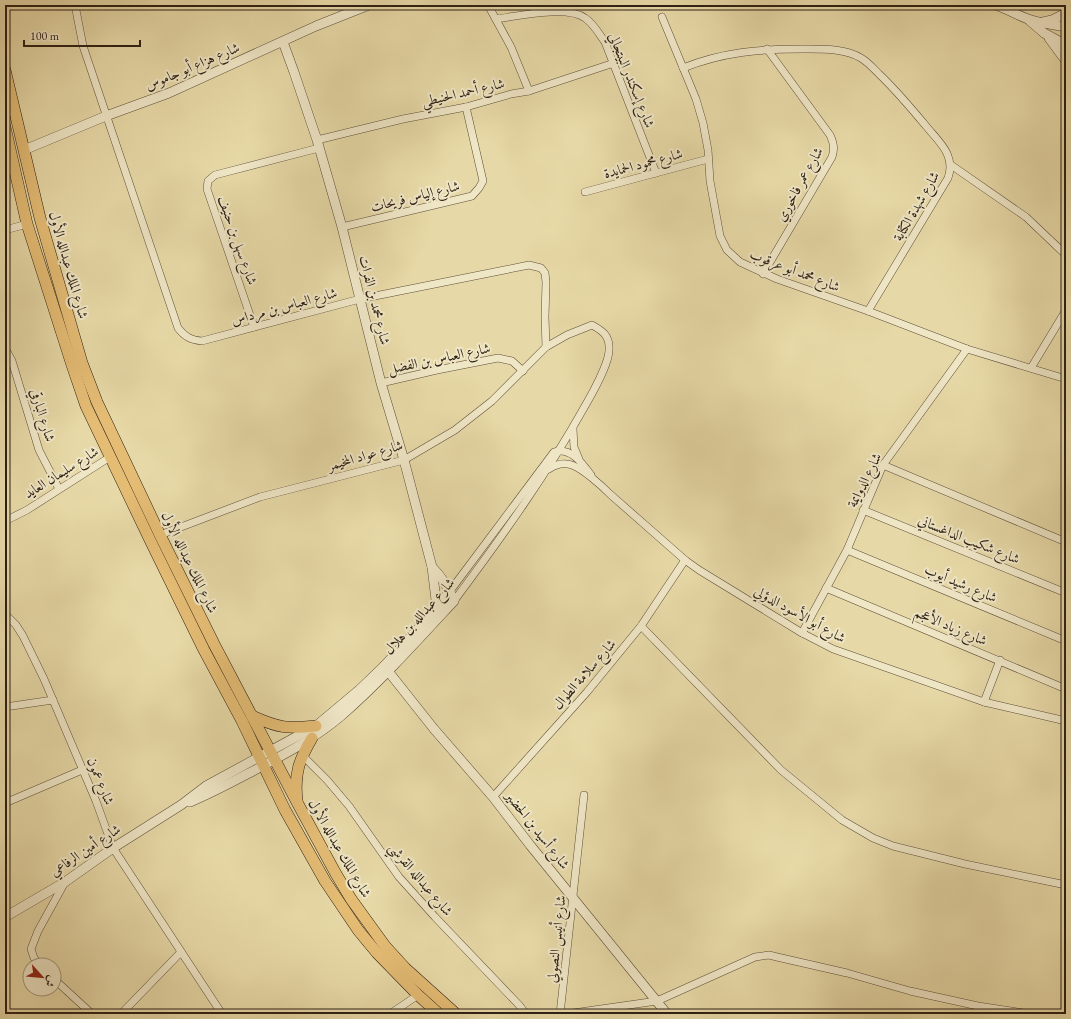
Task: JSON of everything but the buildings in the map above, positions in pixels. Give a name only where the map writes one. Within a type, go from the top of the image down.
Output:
[{"type":"main road","name":"شارع الملك عبدالله الأول","points":[[5,70],[40,218],[87,377],[97,402],[160,535],[214,644],[298,804],[336,874],[363,918],[405,968],[456,1014]]},
{"type":"main road","name":"شارع الملك عبدالله الأول","points":[[5,127],[27,224],[86,406],[204,650],[242,721],[285,810],[325,881],[341,906],[377,953],[418,996],[439,1014]]},
{"type":"main road","points":[[252,716],[268,723],[287,728],[316,726]]},
{"type":"main road","points":[[298,804],[296,793],[297,771],[302,755],[312,738]]},
{"type":"main road","points":[[418,996],[426,988]]},
{"type":"street","name":"شارع العباس بن مرداس","points":[[75,5],[83,46],[106,116],[178,328],[184,335],[192,340],[202,341],[360,299],[514,268],[534,266],[541,268],[545,273],[546,347]]},
{"type":"street","name":"شارع هزاع أبو جاموس","points":[[24,150],[106,116],[169,93],[316,26],[369,5]]},
{"type":"street","points":[[488,5],[511,47],[529,91]]},
{"type":"street","points":[[996,5],[1040,22],[1066,27]]},
{"type":"street","name":"شارع إسكندر البيتجالي","points":[[496,19],[561,11],[575,13],[584,17],[605,42],[656,173]]},
{"type":"street","points":[[1040,22],[1052,20],[1066,13]]},
{"type":"street","name":"شارع محمد أبو عرقوب","points":[[662,18],[700,111],[706,135],[710,181],[720,236],[727,250],[740,262],[763,274],[868,311],[967,349],[1066,379]]},
{"type":"street","points":[[1028,18],[1044,32],[1066,45]]},
{"type":"street","points":[[1044,32],[1066,61]]},
{"type":"street","name":"شارع محمد بن الفرات","points":[[283,42],[318,144],[342,227],[381,383],[404,460],[432,567],[437,608]]},
{"type":"street","points":[[683,68],[721,56],[767,49]]},
{"type":"street","name":"شارع شهدة الكتابة","points":[[767,49],[833,50],[856,56],[867,62],[922,120],[947,152],[951,165],[948,178],[868,311]]},
{"type":"street","name":"شارع عمر فاخوري","points":[[763,274],[832,157],[834,150],[834,145],[830,135],[767,49]]},
{"type":"street","name":"شارع أحمد الحنيطي","points":[[318,144],[403,119],[466,107],[511,94],[529,91],[614,63]]},
{"type":"street","name":"شارع إلياس فريحات","points":[[342,227],[472,196],[479,188],[482,181],[466,107]]},
{"type":"street","name":"شارع سهل بن حنيف","points":[[254,327],[207,189],[208,180],[215,175],[318,144]]},
{"type":"street","name":"شارع محمود الحمايدة","points":[[585,192],[708,159]]},
{"type":"street","points":[[951,165],[1026,217],[1066,255]]},
{"type":"street","points":[[5,230],[27,224]]},
{"type":"street","points":[[1031,368],[1066,310]]},
{"type":"street","name":"شارع عواد المخيمر","points":[[160,535],[260,497],[404,460],[455,430],[492,401],[546,347],[567,335],[592,325]]},
{"type":"street","name":"شارع عبدالله بن هلال","points":[[261,761],[312,738],[340,716],[454,601],[491,552],[560,451],[592,393],[609,351],[608,338],[602,330],[592,325]]},
{"type":"street","name":"شارع البارقي","points":[[5,348],[12,361],[39,450],[59,489]]},
{"type":"street","name":"شارع الدوايمة","points":[[802,633],[847,550],[883,465],[967,349]]},
{"type":"street","name":"شارع العباس بن الفضل","points":[[381,383],[436,370],[498,358],[512,361],[523,371]]},
{"type":"street","points":[[575,424],[573,436],[574,447],[582,463],[599,484]]},
{"type":"street","points":[[560,451],[570,454],[582,463]]},
{"type":"street","name":"شارع عبدالله بن هلال","points":[[273,755],[316,726],[358,690],[386,669],[437,608],[551,455],[554,452],[560,451]]},
{"type":"street","name":"شارع سليمان العايد","points":[[5,521],[21,513],[110,457]]},
{"type":"street","points":[[546,470],[558,464],[570,464],[578,468],[599,484]]},
{"type":"street","points":[[883,465],[1066,542]]},
{"type":"street","name":"شارع أبو الأسود الدؤلي","points":[[599,484],[685,560],[802,633],[833,649],[984,702],[1066,721]]},
{"type":"street","name":"شارع شكيب الداغستاني","points":[[863,510],[1066,593]]},
{"type":"street","name":"شارع رشيد أيوب","points":[[847,550],[1066,641]]},
{"type":"street","name":"شارع سلامة الطوال","points":[[493,797],[587,692],[642,626],[685,560]]},
{"type":"street","name":"شارع محمد بن الفرات","points":[[432,567],[439,574],[450,591],[454,601]]},
{"type":"street","name":"شارع زياد الأعجم","points":[[826,588],[1066,689]]},
{"type":"street","name":"شارع عمون","points":[[5,614],[16,625],[23,636],[53,700],[96,801],[113,848],[222,1014]]},
{"type":"street","points":[[642,626],[780,770],[842,820],[873,838],[893,846],[965,864],[1066,885]]},
{"type":"street","points":[[984,702],[1000,660]]},
{"type":"street","name":"شارع أسيد بن الحضير","points":[[386,669],[434,729],[493,797],[530,845],[668,1014]]},
{"type":"street","points":[[5,707],[53,700]]},
{"type":"street","name":"شارع عبدالله القرشي","points":[[302,755],[327,780],[349,806],[399,877],[526,1014]]},
{"type":"street","name":"شارع أمين الرفاعي","points":[[5,918],[65,882],[113,848],[181,805],[206,786],[261,761]]},
{"type":"street","points":[[5,803],[82,770]]},
{"type":"street","name":"شارع أنيس النصولي","points":[[560,1014],[584,795]]},
{"type":"street","points":[[34,957],[31,949],[38,931],[65,882]]},
{"type":"street","points":[[121,1014],[181,952]]},
{"type":"street","points":[[566,1014],[657,1001],[755,957],[769,956],[847,973],[918,993],[978,1006],[1030,1014]]},
{"type":"street","points":[[62,986],[92,1014]]},
{"type":"street","points":[[390,1014],[418,996]]}]
